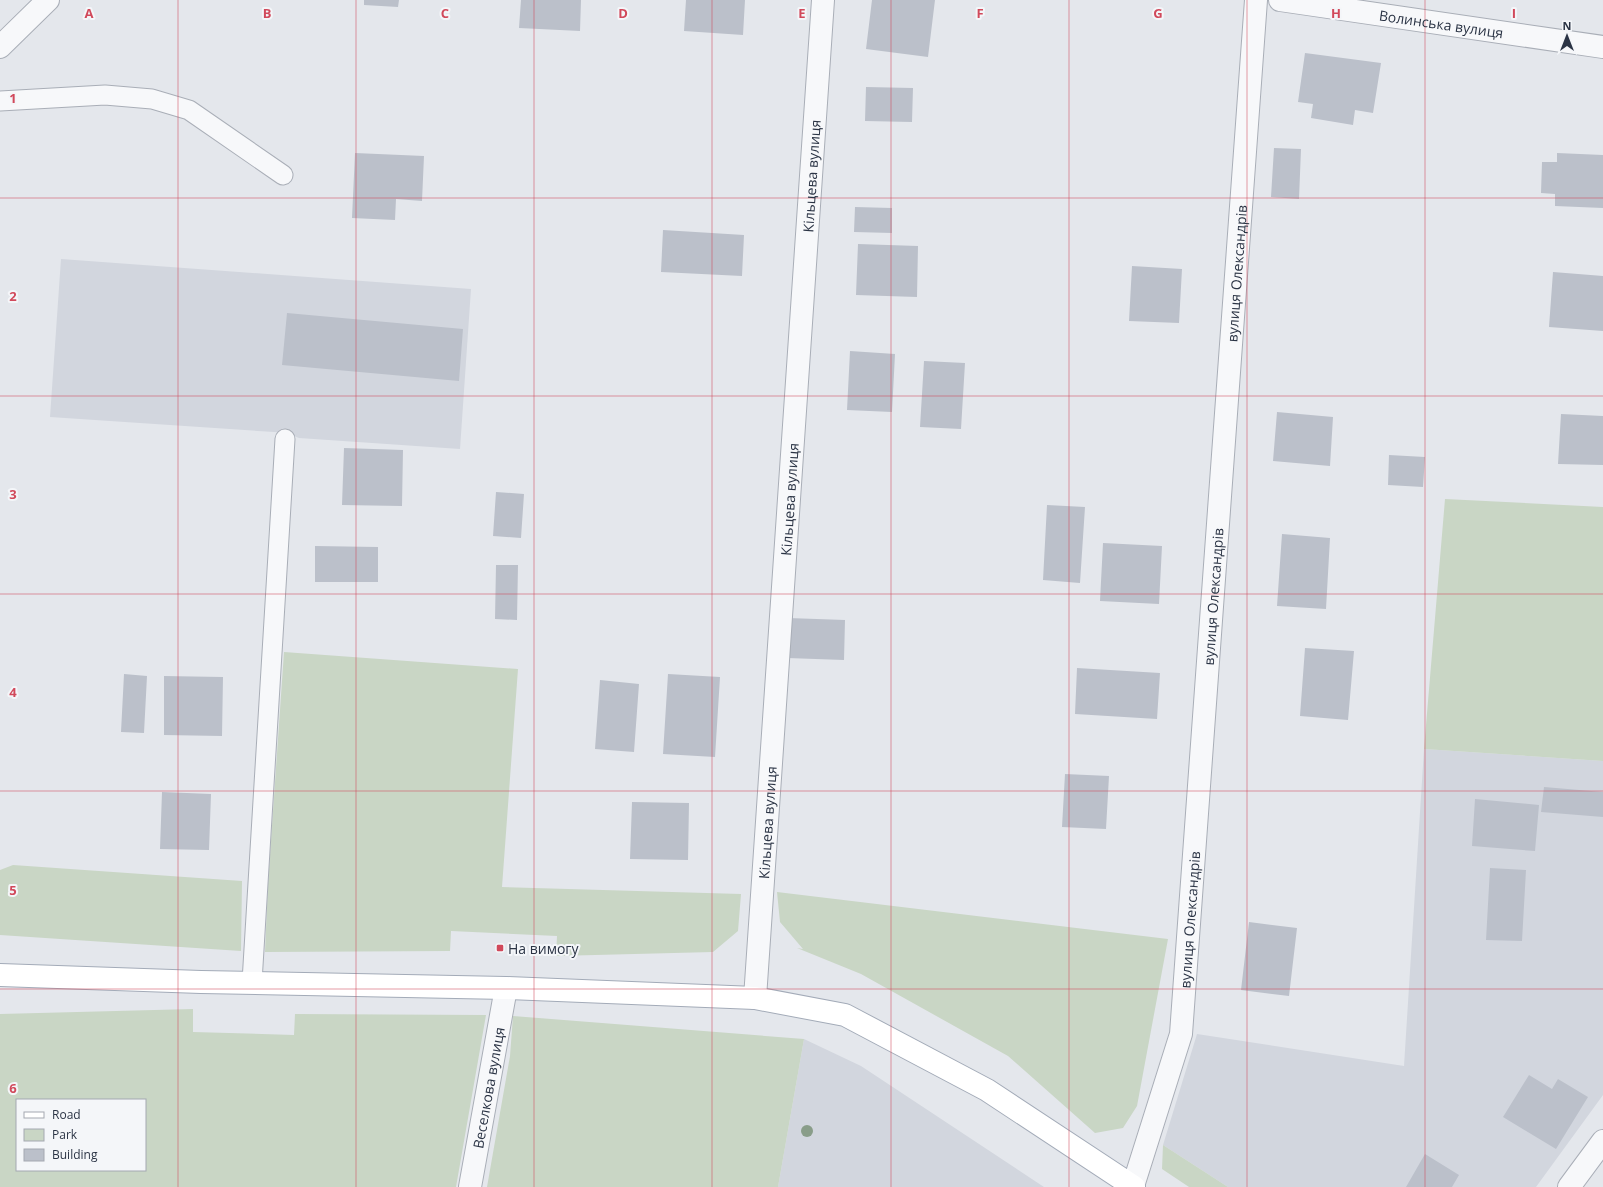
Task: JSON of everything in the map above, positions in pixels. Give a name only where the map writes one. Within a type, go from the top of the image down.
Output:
[{"type":"main road","points":[[0,975],[201,982],[506,988],[755,998],[845,1015],[987,1090],[1134,1187]]},
{"type":"street","points":[[0,47],[48,0]]},
{"type":"street","name":"Кільцева вулиця","points":[[755,998],[823,0]]},
{"type":"street","name":"вулиця Олександрів","points":[[1134,1187],[1181,1034],[1256,0]]},
{"type":"street","name":"Волинська вулиця","points":[[1280,0],[1603,47]]},
{"type":"street","name":"Веселкова вулиця","points":[[470,1187],[506,988]]},
{"type":"street","points":[[1569,1187],[1603,1141]]},
{"type":"lane","points":[[0,101],[105,95],[152,99],[190,110],[283,175]]},
{"type":"lane","points":[[252,982],[285,439]]},
{"type":"shaded area","points":[[61,259],[471,289],[460,449],[299,438],[286,433],[274,432],[50,417]]},
{"type":"shaded area","points":[[1424,749],[1603,761],[1603,1095],[1536,1187],[1228,1187],[1163,1145],[1197,1034],[1404,1066]]},
{"type":"shaded area","points":[[804,1039],[861,1066],[1044,1187],[778,1187]]},
{"type":"green space","points":[[1445,499],[1603,507],[1603,761],[1424,749]]},
{"type":"green space","points":[[284,652],[518,669],[502,887],[741,894],[738,931],[713,952],[556,956],[557,936],[451,931],[450,951],[265,952],[268,884]]},
{"type":"green space","points":[[13,865],[242,881],[241,951],[0,935],[0,870]]},
{"type":"green space","points":[[777,892],[1168,939],[1137,1106],[1123,1128],[1095,1133],[1008,1056],[861,974],[797,948],[803,949],[780,922]]},
{"type":"green space","points":[[193,1009],[193,1032],[294,1035],[295,1014],[486,1015],[456,1187],[0,1187],[0,1014]]},
{"type":"green space","points":[[513,1016],[804,1039],[778,1187],[487,1187],[510,1056]]},
{"type":"green space","points":[[1163,1145],[1228,1187],[1189,1187],[1162,1169]]},
{"type":"building","points":[[364,0],[399,0],[398,7],[364,5]]},
{"type":"building","points":[[521,0],[581,0],[580,31],[519,28]]},
{"type":"building","points":[[686,0],[745,0],[743,35],[684,31]]},
{"type":"building","points":[[872,0],[935,0],[928,57],[866,49]]},
{"type":"building","points":[[1305,53],[1381,63],[1373,113],[1355,110],[1353,125],[1311,118],[1313,104],[1298,102]]},
{"type":"building","points":[[866,87],[913,88],[912,122],[865,121]]},
{"type":"building","points":[[1274,148],[1301,149],[1299,199],[1271,197]]},
{"type":"building","points":[[355,153],[424,156],[422,201],[396,199],[395,220],[352,218]]},
{"type":"building","points":[[1557,153],[1603,155],[1603,208],[1555,206],[1555,194],[1541,193],[1542,162],[1557,162]]},
{"type":"building","points":[[855,207],[892,208],[892,233],[854,232]]},
{"type":"building","points":[[663,230],[744,235],[742,276],[661,272]]},
{"type":"building","points":[[858,244],[918,246],[917,297],[856,295]]},
{"type":"building","points":[[1132,266],[1182,269],[1179,323],[1129,321]]},
{"type":"building","points":[[1553,272],[1603,276],[1603,331],[1549,327]]},
{"type":"building","points":[[287,313],[463,329],[459,381],[282,365]]},
{"type":"building","points":[[850,351],[895,354],[892,412],[847,410]]},
{"type":"building","points":[[924,361],[965,363],[961,429],[920,427]]},
{"type":"building","points":[[1277,412],[1333,417],[1330,466],[1273,461]]},
{"type":"building","points":[[1561,414],[1603,416],[1603,465],[1558,464]]},
{"type":"building","points":[[344,448],[403,450],[402,506],[342,505]]},
{"type":"building","points":[[1389,455],[1425,457],[1423,487],[1388,485]]},
{"type":"building","points":[[496,492],[524,494],[521,538],[493,536]]},
{"type":"building","points":[[1047,505],[1085,507],[1080,583],[1043,580]]},
{"type":"building","points":[[1282,534],[1330,538],[1326,609],[1277,606]]},
{"type":"building","points":[[1103,543],[1162,546],[1159,604],[1100,601]]},
{"type":"building","points":[[315,546],[378,547],[378,582],[315,582]]},
{"type":"building","points":[[496,565],[518,565],[517,620],[495,619]]},
{"type":"building","points":[[788,618],[845,620],[844,660],[787,658]]},
{"type":"building","points":[[1305,648],[1354,651],[1348,720],[1300,716]]},
{"type":"building","points":[[1077,668],[1160,673],[1157,719],[1075,714]]},
{"type":"building","points":[[124,674],[147,676],[144,733],[121,732]]},
{"type":"building","points":[[668,674],[720,677],[715,757],[663,754]]},
{"type":"building","points":[[164,676],[223,677],[222,736],[164,735]]},
{"type":"building","points":[[600,680],[639,684],[634,752],[595,749]]},
{"type":"building","points":[[1065,774],[1109,776],[1106,829],[1062,827]]},
{"type":"building","points":[[1544,787],[1603,792],[1603,817],[1541,812]]},
{"type":"building","points":[[162,792],[211,794],[209,850],[160,849]]},
{"type":"building","points":[[1475,799],[1539,805],[1535,851],[1472,846]]},
{"type":"building","points":[[632,802],[689,803],[688,860],[630,859]]},
{"type":"building","points":[[1490,868],[1526,870],[1522,941],[1486,940]]},
{"type":"building","points":[[1249,922],[1297,928],[1289,996],[1241,990]]},
{"type":"building","points":[[1529,1075],[1552,1089],[1558,1079],[1588,1097],[1556,1149],[1503,1117]]},
{"type":"building","points":[[1425,1154],[1459,1175],[1452,1187],[1406,1187]]},
{"type":"place","name":"На вимогу","points":[[500,948]]}]
